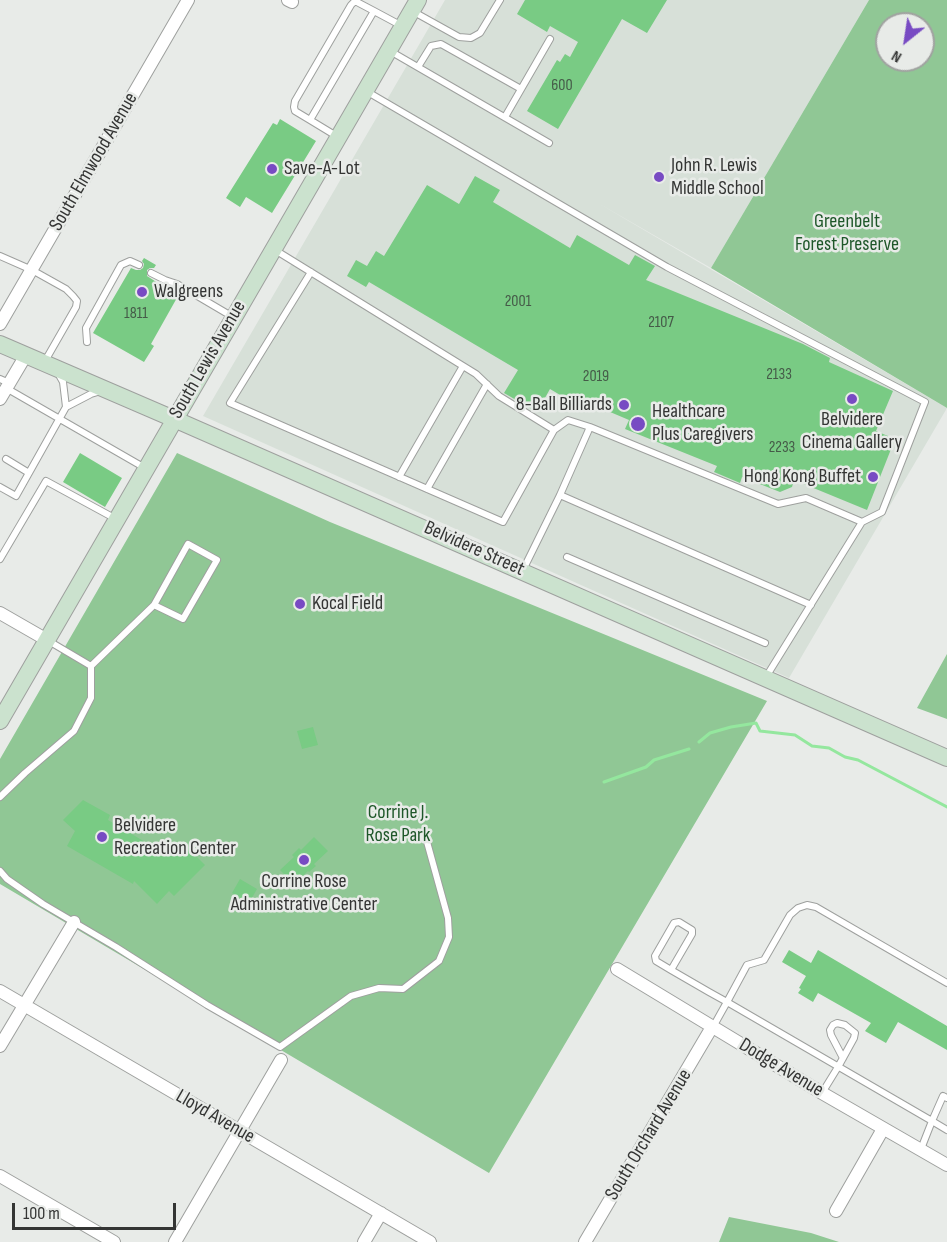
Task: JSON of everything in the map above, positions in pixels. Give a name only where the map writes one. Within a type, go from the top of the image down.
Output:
[{"type":"main road","name":"South Lewis Avenue","points":[[0,721],[415,5]]},
{"type":"main road","name":"Belvidere Street","points":[[0,344],[522,570],[947,758]]},
{"type":"street","name":"South Elmwood Avenue","points":[[0,324],[188,0]]},
{"type":"street","points":[[4,387],[26,355]]},
{"type":"street","points":[[0,613],[47,640]]},
{"type":"street","points":[[0,1046],[74,922]]},
{"type":"street","name":"Dodge Avenue","points":[[617,969],[822,1093],[947,1165]]},
{"type":"street","name":"Lloyd Avenue","points":[[0,991],[430,1242]]},
{"type":"street","name":"South Orchard Avenue","points":[[585,1242],[712,1027]]},
{"type":"street","points":[[175,1242],[281,1060]]},
{"type":"street","points":[[836,1211],[883,1129]]},
{"type":"street","points":[[0,1176],[114,1242]]},
{"type":"street","points":[[364,1242],[381,1213]]},
{"type":"lane","points":[[415,5],[459,37],[471,38],[480,33],[500,0]]},
{"type":"lane","points":[[339,137],[295,111],[294,107],[295,101],[351,4],[357,2],[403,27]]},
{"type":"lane","points":[[310,120],[374,11]]},
{"type":"lane","points":[[505,117],[550,39]]},
{"type":"lane","points":[[418,67],[431,46],[441,44],[521,89]]},
{"type":"lane","points":[[389,50],[549,143]]},
{"type":"lane","points":[[366,90],[667,267],[925,402],[882,512],[862,522],[766,677]]},
{"type":"lane","points":[[273,249],[476,374],[499,396],[554,430]]},
{"type":"lane","points":[[0,256],[66,289],[77,302],[49,365],[63,382],[66,407],[16,496],[0,487]]},
{"type":"lane","points":[[87,342],[86,328],[121,265],[130,261],[139,265]]},
{"type":"lane","points":[[311,272],[230,403],[503,522],[554,430],[568,420],[591,426],[778,504],[806,498],[862,522]]},
{"type":"lane","points":[[151,273],[177,284],[234,317]]},
{"type":"lane","points":[[399,477],[463,366]]},
{"type":"lane","points":[[427,489],[487,384]]},
{"type":"lane","points":[[4,387],[146,468]]},
{"type":"lane","points":[[66,407],[91,394],[106,390]]},
{"type":"lane","points":[[522,570],[560,495],[591,426]]},
{"type":"lane","points":[[6,459],[29,473]]},
{"type":"lane","points":[[0,559],[46,480],[116,519]]},
{"type":"lane","points":[[560,495],[811,605]]},
{"type":"lane","points":[[0,797],[74,731],[91,698],[91,666],[154,604],[188,544],[217,560],[183,619],[154,604]]},
{"type":"lane","points":[[567,557],[765,643]]},
{"type":"lane","points":[[47,640],[91,666]]},
{"type":"lane","points":[[0,871],[43,904],[280,1047],[351,996],[379,988],[402,989],[439,961],[449,937],[448,918],[424,831]]},
{"type":"lane","points":[[712,1027],[747,965],[764,960],[790,915],[798,908],[807,905],[816,907],[947,983]]},
{"type":"lane","points":[[671,970],[692,934],[692,930],[679,922],[674,923],[655,956],[656,961],[671,970],[727,1002],[838,1067],[947,1130]]},
{"type":"lane","points":[[822,1093],[838,1067],[843,1058],[854,1038],[855,1034],[845,1025],[837,1023],[830,1030],[843,1058]]},
{"type":"lane","points":[[920,1150],[947,1088]]},
{"type":"shaded area","points":[[445,0],[869,0],[711,268],[598,203],[947,408],[789,678],[203,416]]},
{"type":"green space","name":"Greenbelt Forest Preserve","points":[[869,0],[947,0],[947,408],[711,268]]},
{"type":"green space","name":"Corrine J. Rose Park","points":[[177,453],[330,522],[767,701],[489,1173],[0,884],[0,759]]},
{"type":"green space","points":[[947,654],[947,719],[917,708]]},
{"type":"green space","points":[[729,1217],[811,1233],[839,1242],[719,1242]]},
{"type":"building","points":[[525,0],[667,0],[647,33],[622,19],[558,129],[527,111],[557,60],[560,62],[565,54],[570,57],[578,42],[550,26],[547,32],[517,14]]},
{"type":"building","name":"Save-A-Lot","points":[[280,119],[316,141],[272,213],[246,197],[240,207],[226,198],[273,123],[277,125]]},
{"type":"building","points":[[475,176],[500,190],[493,202],[570,248],[577,235],[629,265],[635,255],[655,266],[646,280],[803,344],[830,358],[829,362],[893,391],[876,431],[895,439],[867,510],[794,480],[792,487],[780,492],[742,477],[740,483],[714,472],[717,466],[625,429],[629,420],[577,398],[572,402],[550,389],[537,412],[504,393],[518,370],[369,282],[366,287],[347,276],[356,260],[367,266],[376,251],[384,256],[427,185],[459,204]]},
{"type":"building","name":"Walgreens","points":[[144,258],[156,265],[147,270],[147,276],[178,296],[151,344],[154,346],[144,362],[93,333],[131,268],[140,270],[143,268]]},
{"type":"building","points":[[80,453],[122,478],[105,507],[63,482]]},
{"type":"building","points":[[313,727],[318,745],[302,749],[297,731]]},
{"type":"building","points":[[83,800],[110,815],[108,820],[167,855],[182,842],[205,865],[174,896],[169,891],[157,904],[134,881],[133,884],[67,846],[75,831],[63,820]]},
{"type":"building","name":"Corrine Rose Administrative Center","points":[[314,837],[328,851],[314,864],[316,866],[294,884],[280,870],[294,857],[292,855],[299,848],[301,850]]},
{"type":"building","points":[[240,879],[257,889],[249,903],[232,893]]},
{"type":"building","points":[[789,950],[811,963],[818,950],[947,1026],[947,1050],[898,1022],[886,1043],[865,1031],[871,1023],[818,993],[813,1002],[798,993],[806,976],[782,962]]},
{"type":"waterway","points":[[699,742],[710,733],[756,723],[760,731],[795,735],[812,746],[829,748],[845,757],[858,760],[947,807]]},
{"type":"waterway","points":[[604,782],[646,767],[654,760],[689,749]]},
{"type":"place","name":"Save-A-Lot","points":[[272,169]]},
{"type":"place","name":"John R. Lewis Middle School","points":[[659,177]]},
{"type":"place","name":"Walgreens","points":[[142,292]]},
{"type":"place","name":"Belvidere Cinema Gallery","points":[[852,399]]},
{"type":"place","name":"8-Ball Billiards","points":[[624,405]]},
{"type":"place","name":"Healthcare Plus Caregivers","points":[[638,424]]},
{"type":"place","name":"Hong Kong Buffet","points":[[873,477]]},
{"type":"place","name":"Kocal Field","points":[[300,604]]},
{"type":"place","name":"Belvidere Recreation Center","points":[[102,837]]},
{"type":"place","name":"Corrine Rose Administrative Center","points":[[304,860]]}]
